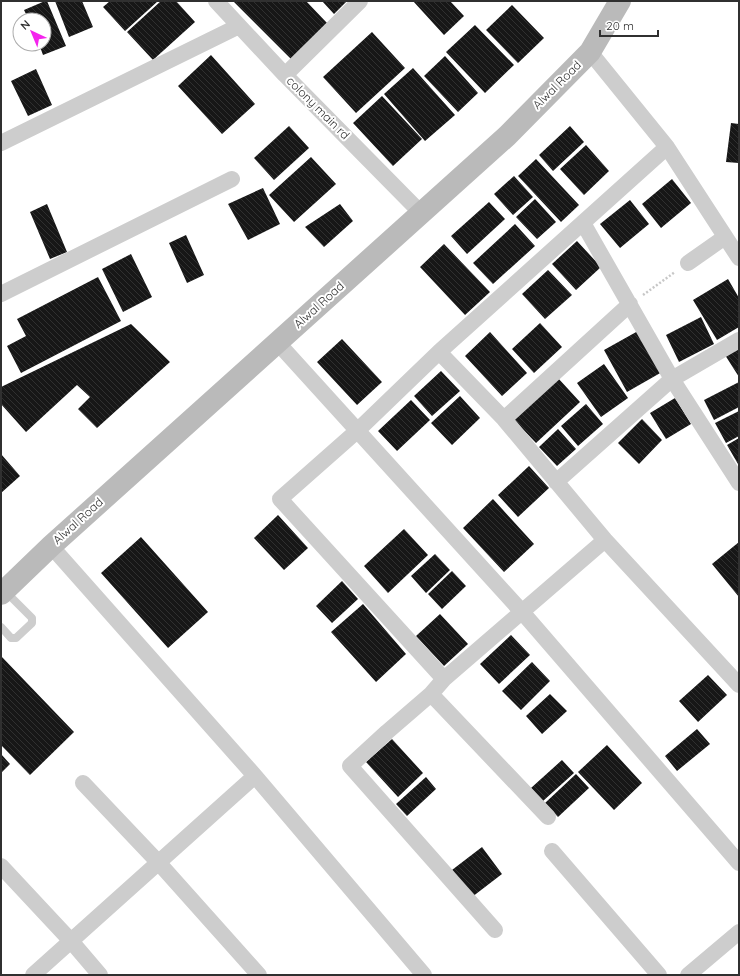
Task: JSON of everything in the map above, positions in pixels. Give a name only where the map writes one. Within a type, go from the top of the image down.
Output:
[{"type":"main road","name":"Alwal Road","points":[[3,592],[51,546],[507,136],[590,52],[620,1]]},
{"type":"street","name":"colony main rd","points":[[216,1],[421,213]]},
{"type":"street","points":[[286,75],[360,1]]},
{"type":"street","points":[[1,143],[239,26]]},
{"type":"street","points":[[590,52],[667,147],[739,258]]},
{"type":"street","points":[[444,679],[280,499],[357,431],[439,352],[667,147]]},
{"type":"street","points":[[1,294],[232,179]]},
{"type":"street","points":[[583,223],[672,379],[739,483]]},
{"type":"street","points":[[688,263],[725,237]]},
{"type":"street","points":[[504,419],[630,304]]},
{"type":"street","points":[[556,482],[672,379],[739,340]]},
{"type":"street","points":[[277,342],[522,613],[739,864]]},
{"type":"street","points":[[439,352],[504,419],[605,540],[739,685]]},
{"type":"street","points":[[495,930],[350,766],[430,694],[444,679],[605,540]]},
{"type":"street","points":[[51,546],[255,776],[424,975]]},
{"type":"street","points":[[430,694],[548,817]]},
{"type":"street","points":[[33,975],[255,776]]},
{"type":"street","points":[[83,783],[158,862],[259,975]]},
{"type":"street","points":[[552,851],[660,975]]},
{"type":"street","points":[[1,866],[71,940],[100,975]]},
{"type":"street","points":[[688,975],[739,932]]},
{"type":"lane","points":[[1,627],[11,638],[16,638],[32,623],[32,618],[3,592]]},
{"type":"path","points":[[630,304],[688,263]]},
{"type":"building","points":[[47,1],[52,12],[25,12],[24,10]]},
{"type":"building","points":[[55,1],[82,1],[93,27],[69,37]]},
{"type":"building","points":[[110,1],[158,1],[125,31],[103,7]]},
{"type":"building","points":[[161,1],[176,1],[195,22],[153,60],[127,32]]},
{"type":"building","points":[[233,1],[306,1],[327,23],[291,59]]},
{"type":"building","points":[[322,1],[347,1],[334,14]]},
{"type":"building","points":[[413,1],[450,1],[464,16],[444,35]]},
{"type":"building","points":[[512,5],[544,38],[518,63],[486,30]]},
{"type":"building","points":[[52,13],[66,46],[52,51]]},
{"type":"building","points":[[475,25],[514,65],[485,93],[446,52]]},
{"type":"building","points":[[372,32],[405,68],[356,113],[323,77]]},
{"type":"building","points":[[42,52],[51,52],[43,55]]},
{"type":"building","points":[[211,55],[255,104],[222,134],[178,86]]},
{"type":"building","points":[[445,56],[478,93],[458,112],[424,76]]},
{"type":"building","points":[[413,68],[455,115],[425,141],[384,94]]},
{"type":"building","points":[[36,69],[52,105],[28,116],[11,81]]},
{"type":"building","points":[[382,96],[422,139],[393,166],[353,123]]},
{"type":"building","points":[[731,123],[739,124],[739,163],[726,162]]},
{"type":"building","points":[[289,126],[309,148],[274,180],[254,158]]},
{"type":"building","points":[[570,126],[584,142],[553,171],[539,155]]},
{"type":"building","points":[[586,145],[609,171],[584,195],[560,169]]},
{"type":"building","points":[[311,157],[336,184],[294,222],[269,195]]},
{"type":"building","points":[[536,159],[579,205],[561,222],[518,176]]},
{"type":"building","points":[[514,176],[533,197],[513,215],[494,194]]},
{"type":"building","points":[[672,179],[691,203],[661,228],[642,204]]},
{"type":"building","points":[[263,188],[280,224],[248,240],[228,204]]},
{"type":"building","points":[[535,199],[556,222],[537,239],[516,217]]},
{"type":"building","points":[[630,200],[649,224],[620,248],[600,224]]},
{"type":"building","points":[[489,202],[505,219],[467,254],[451,236]]},
{"type":"building","points":[[47,204],[67,252],[50,259],[30,212]]},
{"type":"building","points":[[340,204],[353,221],[324,247],[305,227]]},
{"type":"building","points":[[515,224],[535,246],[493,284],[473,263]]},
{"type":"building","points":[[186,235],[204,275],[187,283],[169,243]]},
{"type":"building","points":[[577,241],[601,267],[576,290],[552,264]]},
{"type":"building","points":[[444,244],[490,292],[465,315],[420,267]]},
{"type":"building","points":[[131,254],[152,297],[123,312],[102,269]]},
{"type":"building","points":[[548,270],[572,295],[545,319],[522,294]]},
{"type":"building","points":[[98,277],[121,321],[21,373],[7,346],[26,336],[17,319]]},
{"type":"building","points":[[728,279],[739,298],[739,327],[717,340],[693,300]]},
{"type":"building","points":[[701,317],[714,344],[679,362],[666,335]]},
{"type":"building","points":[[540,323],[562,347],[534,373],[512,349]]},
{"type":"building","points":[[131,324],[170,362],[97,428],[78,409],[90,397],[77,385],[26,432],[1,404],[1,387]]},
{"type":"building","points":[[638,331],[662,372],[627,392],[604,350]]},
{"type":"building","points":[[490,332],[527,373],[502,396],[465,356]]},
{"type":"building","points":[[342,339],[382,382],[357,405],[317,362]]},
{"type":"building","points":[[739,348],[739,377],[725,355]]},
{"type":"building","points":[[604,364],[628,398],[601,417],[577,383]]},
{"type":"building","points":[[441,371],[460,391],[432,416],[414,396]]},
{"type":"building","points":[[558,378],[580,402],[536,443],[513,419]]},
{"type":"building","points":[[739,382],[739,407],[714,420],[704,400]]},
{"type":"building","points":[[460,396],[480,418],[452,445],[431,423]]},
{"type":"building","points":[[675,398],[691,424],[666,439],[650,413]]},
{"type":"building","points":[[411,400],[430,420],[397,451],[378,431]]},
{"type":"building","points":[[586,404],[603,424],[578,446],[561,426]]},
{"type":"building","points":[[739,411],[739,436],[726,443],[715,423]]},
{"type":"building","points":[[642,419],[662,440],[639,464],[618,443]]},
{"type":"building","points":[[558,429],[576,449],[557,466],[539,447]]},
{"type":"building","points":[[739,438],[739,464],[738,464],[727,445]]},
{"type":"building","points":[[1,454],[20,476],[1,493]]},
{"type":"building","points":[[529,466],[549,488],[518,517],[498,495]]},
{"type":"building","points":[[493,499],[534,544],[504,572],[463,528]]},
{"type":"building","points":[[278,515],[308,548],[284,570],[254,538]]},
{"type":"building","points":[[404,529],[428,555],[388,593],[364,566]]},
{"type":"building","points":[[141,537],[208,612],[168,648],[101,573]]},
{"type":"building","points":[[739,542],[739,597],[712,564]]},
{"type":"building","points":[[435,554],[450,570],[426,593],[411,576]]},
{"type":"building","points":[[452,571],[466,586],[442,609],[428,594]]},
{"type":"building","points":[[342,581],[358,599],[332,623],[316,606]]},
{"type":"building","points":[[363,604],[406,654],[376,682],[331,632]]},
{"type":"building","points":[[440,614],[468,644],[444,666],[416,636]]},
{"type":"building","points":[[511,635],[530,655],[499,684],[480,664]]},
{"type":"building","points":[[1,656],[74,732],[30,775],[1,745]]},
{"type":"building","points":[[532,662],[550,681],[521,710],[502,691]]},
{"type":"building","points":[[708,675],[727,695],[698,722],[679,701]]},
{"type":"building","points":[[550,694],[567,711],[542,734],[526,716]]},
{"type":"building","points":[[697,729],[710,744],[677,771],[665,756]]},
{"type":"building","points":[[392,739],[423,773],[398,797],[366,762]]},
{"type":"building","points":[[607,745],[642,783],[614,810],[578,772]]},
{"type":"building","points":[[1,754],[10,764],[1,773]]},
{"type":"building","points":[[562,760],[574,773],[543,801],[531,788]]},
{"type":"building","points":[[576,774],[589,788],[558,817],[545,803]]},
{"type":"building","points":[[426,777],[436,789],[407,816],[396,804]]},
{"type":"building","points":[[482,847],[502,874],[472,897],[452,870]]}]
